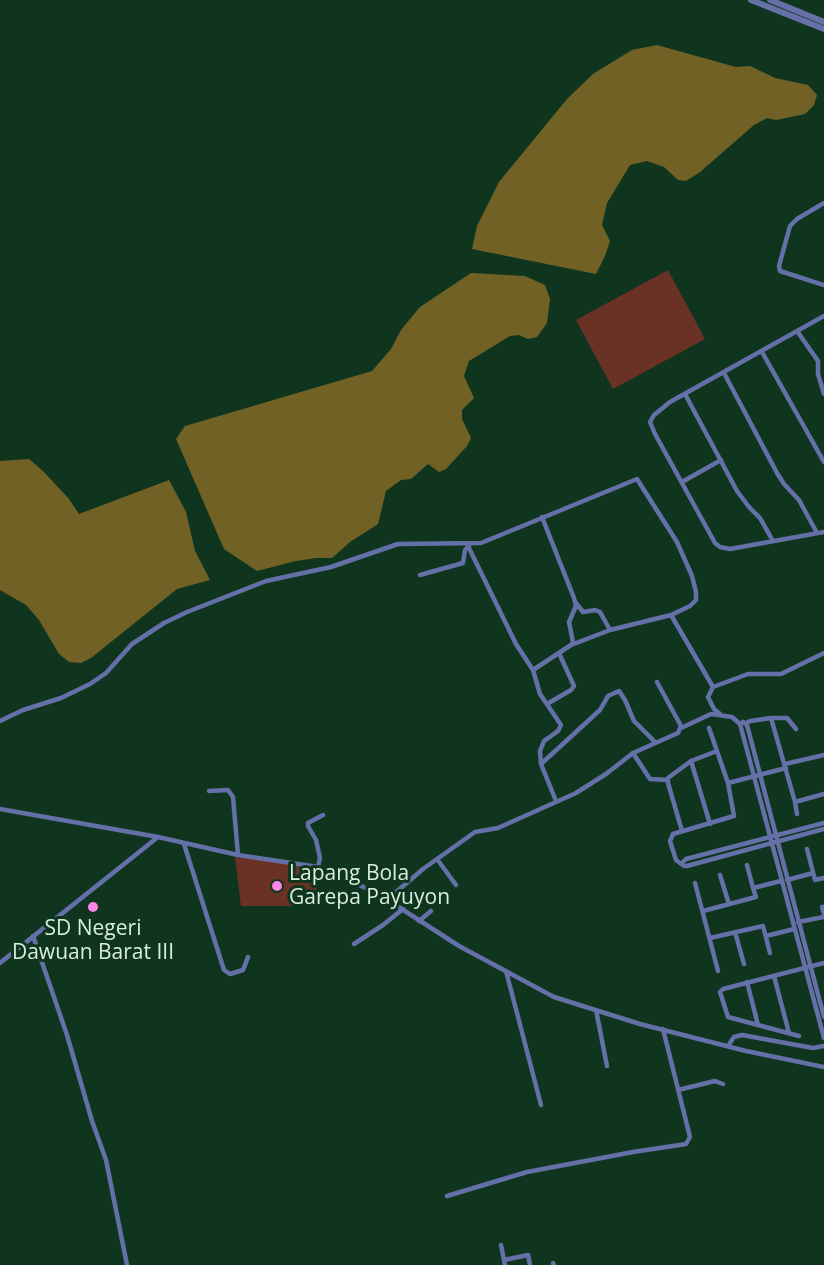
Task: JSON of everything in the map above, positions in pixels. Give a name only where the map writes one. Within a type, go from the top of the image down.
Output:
[{"type":"street","points":[[751,0],[824,29]]},
{"type":"street","points":[[770,0],[824,22]]},
{"type":"street","points":[[824,203],[797,219],[790,226],[779,268],[824,285]]},
{"type":"street","points":[[824,316],[685,394],[656,413],[651,422],[655,434],[715,543],[720,547],[730,549],[824,532]]},
{"type":"street","points":[[797,331],[818,361],[818,374],[824,394]]},
{"type":"street","points":[[762,352],[824,462]]},
{"type":"street","points":[[724,373],[777,473],[799,500],[817,533]]},
{"type":"street","points":[[685,394],[744,501],[760,518],[773,541]]},
{"type":"street","points":[[682,482],[721,460]]},
{"type":"street","points":[[0,721],[23,710],[75,693],[106,673],[132,644],[164,623],[266,581],[331,567],[398,544],[468,545],[481,543],[542,516],[637,479],[678,542],[690,569],[696,592],[694,603],[670,615],[609,630],[571,645],[533,670]]},
{"type":"street","points":[[542,516],[576,603],[583,612],[595,610],[600,612],[609,630]]},
{"type":"street","points":[[420,575],[463,563],[468,545]]},
{"type":"street","points":[[468,545],[516,644],[533,670],[540,694],[561,725],[558,731],[540,746],[539,756],[556,801]]},
{"type":"street","points":[[571,645],[573,642],[569,622],[576,603]]},
{"type":"street","points":[[670,615],[713,687]]},
{"type":"street","points":[[547,704],[573,686],[559,653]]},
{"type":"street","points":[[720,714],[712,706],[708,697],[713,687],[748,674],[780,674],[824,653]]},
{"type":"street","points":[[657,682],[681,728]]},
{"type":"street","points":[[541,764],[600,710],[608,696],[619,691],[634,721],[655,742]]},
{"type":"street","points":[[388,899],[475,832],[498,828],[585,788],[633,753],[678,733],[681,728],[706,715],[720,714],[732,717],[743,724],[775,843],[788,880],[824,1038]]},
{"type":"street","points":[[771,718],[786,766],[797,814]]},
{"type":"street","points":[[743,724],[754,720],[787,718],[795,729]]},
{"type":"street","points":[[709,728],[728,783],[734,816],[673,834],[670,840],[676,860],[687,866],[775,843],[788,835]]},
{"type":"street","points":[[633,753],[650,779],[668,780],[691,761],[717,751]]},
{"type":"street","points":[[728,783],[824,755]]},
{"type":"street","points":[[691,761],[710,824]]},
{"type":"street","points":[[668,780],[682,831]]},
{"type":"street","points":[[209,791],[228,790],[233,797],[238,855]]},
{"type":"street","points":[[795,802],[824,794]]},
{"type":"street","points":[[0,809],[158,837],[238,855],[318,867],[388,899],[459,946],[554,997],[728,1046],[824,1067]]},
{"type":"street","points":[[318,867],[320,858],[316,840],[308,823],[323,815]]},
{"type":"street","points":[[681,864],[686,859],[773,836],[788,835],[822,826]]},
{"type":"street","points":[[0,963],[158,837]]},
{"type":"street","points":[[775,843],[781,881],[824,1017]]},
{"type":"street","points":[[184,844],[224,970],[230,974],[243,970],[248,957]]},
{"type":"street","points":[[807,849],[815,880],[824,878]]},
{"type":"street","points":[[437,859],[456,885]]},
{"type":"street","points":[[703,911],[756,897],[747,865]]},
{"type":"street","points":[[788,880],[813,873]]},
{"type":"street","points":[[720,875],[729,904]]},
{"type":"street","points":[[753,888],[781,881]]},
{"type":"street","points":[[695,883],[718,971]]},
{"type":"street","points":[[798,922],[824,915],[824,907]]},
{"type":"street","points":[[354,944],[403,909]]},
{"type":"street","points":[[419,921],[431,911]]},
{"type":"street","points":[[710,938],[763,926],[770,953]]},
{"type":"street","points":[[766,936],[795,928]]},
{"type":"street","points":[[735,932],[744,964]]},
{"type":"street","points":[[33,936],[106,1160],[127,1265]]},
{"type":"street","points":[[799,1036],[732,1019],[725,1014],[721,989],[824,963]]},
{"type":"street","points":[[506,971],[541,1105]]},
{"type":"street","points":[[774,976],[789,1033]]},
{"type":"street","points":[[747,982],[758,1025]]},
{"type":"street","points":[[596,1010],[607,1066]]},
{"type":"street","points":[[447,1196],[527,1172],[686,1144],[690,1137],[663,1029]]},
{"type":"street","points":[[728,1046],[734,1037],[742,1035],[813,1048],[824,1046]]},
{"type":"street","points":[[678,1090],[715,1081],[723,1084]]},
{"type":"street","points":[[501,1245],[504,1262],[528,1255],[530,1265]]},
{"type":"shaded area","points":[[657,45],[736,67],[750,66],[775,78],[808,85],[817,95],[814,105],[805,114],[776,120],[767,118],[754,125],[700,172],[686,181],[678,180],[664,167],[647,161],[630,165],[607,203],[602,225],[610,241],[596,274],[472,249],[477,226],[499,182],[567,99],[593,74],[632,50]]},
{"type":"shaded area","points":[[668,270],[705,339],[613,389],[576,320]]},
{"type":"shaded area","points":[[471,273],[525,276],[545,285],[550,299],[547,323],[537,337],[528,339],[519,335],[510,336],[469,361],[464,376],[474,398],[462,410],[462,419],[471,438],[467,446],[446,469],[439,472],[428,464],[411,479],[401,480],[386,491],[378,524],[350,542],[332,558],[296,561],[257,571],[224,549],[176,439],[185,426],[372,371],[391,349],[401,330],[420,307]]},
{"type":"shaded area","points":[[29,459],[69,499],[79,514],[169,480],[186,512],[195,551],[210,580],[177,589],[91,658],[81,663],[69,662],[59,654],[39,620],[26,605],[0,590],[0,461]]},
{"type":"shaded area","name":"Lapang Bola Garepa Payuyon","points":[[235,857],[316,866],[317,906],[241,906]]},
{"type":"place","name":"Lapang Bola Garepa Payuyon","points":[[277,886]]},
{"type":"place","name":"SD Negeri Dawuan Barat III","points":[[93,907]]}]
